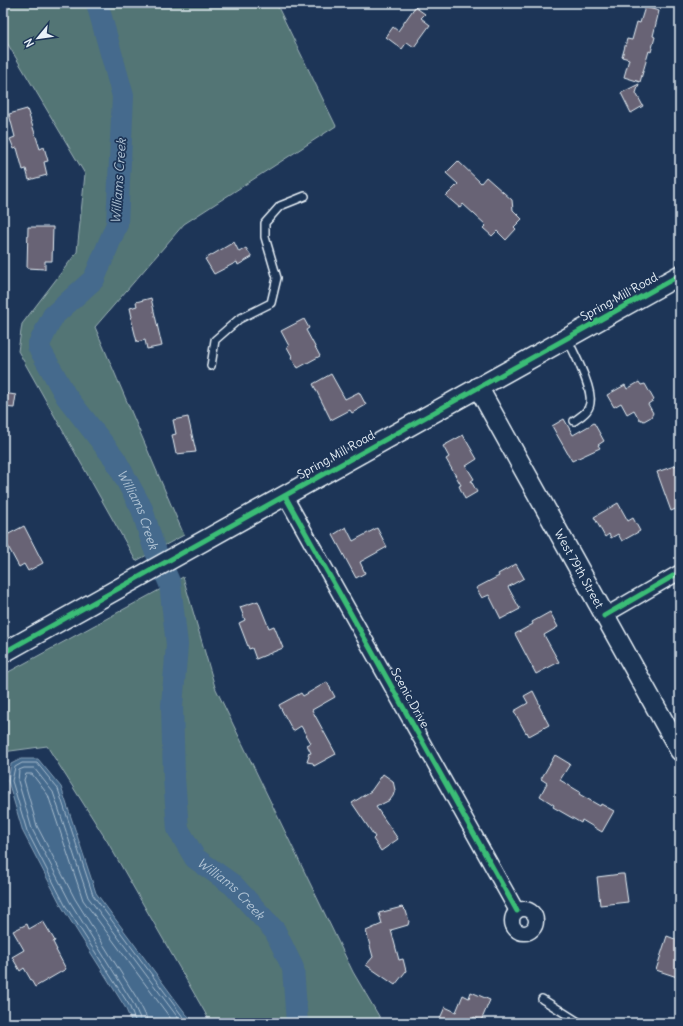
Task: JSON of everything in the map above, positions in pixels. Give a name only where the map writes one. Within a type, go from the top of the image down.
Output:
[{"type":"street","name":"Spring Mill Road","points":[[3,653],[680,275]]},
{"type":"street","name":"West 79th Street","points":[[478,388],[680,751]]},
{"type":"street","name":"Scenic Drive","points":[[285,496],[517,911]]},
{"type":"street","points":[[604,616],[680,572]]},
{"type":"lane","points":[[211,366],[215,340],[239,319],[271,303],[277,278],[265,237],[265,223],[280,206],[305,196]]},
{"type":"lane","points":[[567,338],[582,370],[590,393],[590,404],[585,414],[574,421]]},
{"type":"lane","points":[[542,999],[580,1023]]},
{"type":"green space","points":[[3,3],[276,3],[336,126],[184,224],[95,327],[184,535],[136,561],[18,351],[22,324],[77,252],[85,174],[3,36]]},
{"type":"green space","points":[[183,577],[215,687],[353,972],[383,1023],[211,1023],[107,841],[47,746],[3,752],[3,675]]},
{"type":"water","points":[[21,759],[38,759],[61,787],[96,893],[186,1014],[196,1023],[132,1023],[125,1007],[62,907],[23,832],[8,781],[11,764]]},
{"type":"building","points":[[415,7],[425,14],[421,18],[430,25],[414,47],[407,42],[402,49],[386,37],[393,27],[398,31]]},
{"type":"building","points":[[645,7],[659,11],[651,52],[649,51],[640,82],[624,77],[629,59],[622,57],[627,39],[632,40],[637,22],[640,23]]},
{"type":"building","points":[[639,84],[636,93],[643,106],[631,113],[621,93]]},
{"type":"building","points":[[27,109],[40,149],[44,147],[48,161],[44,162],[47,175],[29,180],[26,169],[23,170],[17,148],[14,149],[10,139],[15,137],[9,114]]},
{"type":"building","points":[[458,161],[481,183],[486,177],[512,200],[513,210],[522,219],[514,227],[516,229],[506,240],[497,231],[492,236],[483,228],[486,225],[463,204],[460,208],[446,196],[458,184],[446,173]]},
{"type":"building","points":[[28,227],[53,227],[52,261],[45,261],[45,269],[27,268]]},
{"type":"building","points":[[234,242],[239,252],[246,248],[252,257],[238,265],[237,262],[214,274],[205,259]]},
{"type":"building","points":[[151,298],[162,346],[147,349],[145,340],[137,342],[130,308],[137,306],[136,302]]},
{"type":"building","points":[[304,319],[309,328],[306,330],[320,356],[298,368],[291,357],[292,356],[287,347],[289,346],[281,331]]},
{"type":"building","points":[[331,374],[345,399],[359,392],[366,405],[352,413],[350,410],[331,420],[313,384]]},
{"type":"building","points":[[639,382],[641,385],[645,384],[654,400],[648,404],[653,413],[651,417],[644,421],[639,419],[634,410],[627,414],[621,403],[614,407],[607,395],[625,385],[627,389]]},
{"type":"building","points":[[3,393],[16,395],[14,408],[3,407]]},
{"type":"building","points":[[188,417],[196,452],[176,454],[172,435],[176,434],[173,420]]},
{"type":"building","points":[[564,419],[573,435],[594,423],[604,441],[598,445],[600,448],[572,461],[552,426]]},
{"type":"building","points":[[463,435],[477,459],[466,466],[474,479],[471,481],[477,492],[465,499],[459,486],[461,485],[446,459],[449,457],[443,446]]},
{"type":"building","points":[[680,464],[680,489],[676,490],[680,500],[680,507],[671,511],[657,472]]},
{"type":"building","points":[[618,503],[628,521],[633,518],[640,531],[622,541],[618,534],[611,538],[609,534],[605,537],[594,517]]},
{"type":"building","points":[[24,526],[43,563],[28,571],[24,564],[19,567],[3,537]]},
{"type":"building","points":[[346,527],[353,541],[377,528],[387,547],[360,562],[365,573],[356,578],[333,535]]},
{"type":"building","points":[[516,564],[524,578],[508,587],[520,609],[501,619],[489,595],[482,598],[476,588],[499,576],[498,574]]},
{"type":"building","points":[[258,601],[269,628],[274,626],[283,648],[256,659],[252,648],[249,649],[239,623],[245,620],[240,607]]},
{"type":"building","points":[[550,612],[558,627],[544,635],[559,662],[536,674],[515,634]]},
{"type":"building","points":[[327,682],[335,697],[312,710],[336,754],[314,766],[313,763],[307,762],[309,756],[308,754],[311,753],[307,745],[311,743],[301,726],[293,731],[279,705],[301,693],[303,696]]},
{"type":"building","points":[[533,691],[549,725],[529,736],[514,711],[528,703],[524,696]]},
{"type":"building","points":[[555,755],[570,764],[560,780],[580,792],[579,794],[600,806],[601,804],[614,811],[602,832],[582,820],[581,823],[553,807],[554,805],[540,796],[547,783],[541,779]]},
{"type":"building","points":[[383,774],[393,781],[395,790],[390,800],[376,807],[398,839],[381,851],[373,839],[375,837],[352,803],[371,791]]},
{"type":"building","points":[[624,874],[628,902],[600,905],[597,877]]},
{"type":"building","points":[[402,907],[406,911],[409,921],[408,925],[391,930],[399,960],[403,959],[406,971],[395,985],[366,965],[373,957],[366,931],[382,924],[379,913]]},
{"type":"building","points":[[43,921],[55,941],[53,942],[56,950],[66,969],[35,987],[24,968],[20,971],[12,957],[24,950],[13,931],[27,924],[29,929]]},
{"type":"building","points":[[667,936],[680,941],[680,978],[656,970]]},
{"type":"building","points":[[471,992],[490,1000],[481,1021],[474,1017],[471,1023],[438,1023],[445,1007],[456,1012],[463,995],[469,998]]},
{"type":"waterway","name":"Williams Creek","points":[[97,3],[123,96],[117,224],[94,279],[53,316],[38,346],[66,396],[115,459],[142,509],[153,545],[170,584],[177,645],[172,706],[174,778],[178,829],[195,858],[233,885],[275,931],[293,968],[297,1023]]},
{"type":"cycle path","points":[[3,653],[680,275]]},
{"type":"cycle path","points":[[285,496],[517,911]]},
{"type":"cycle path","points":[[604,616],[680,572]]}]
